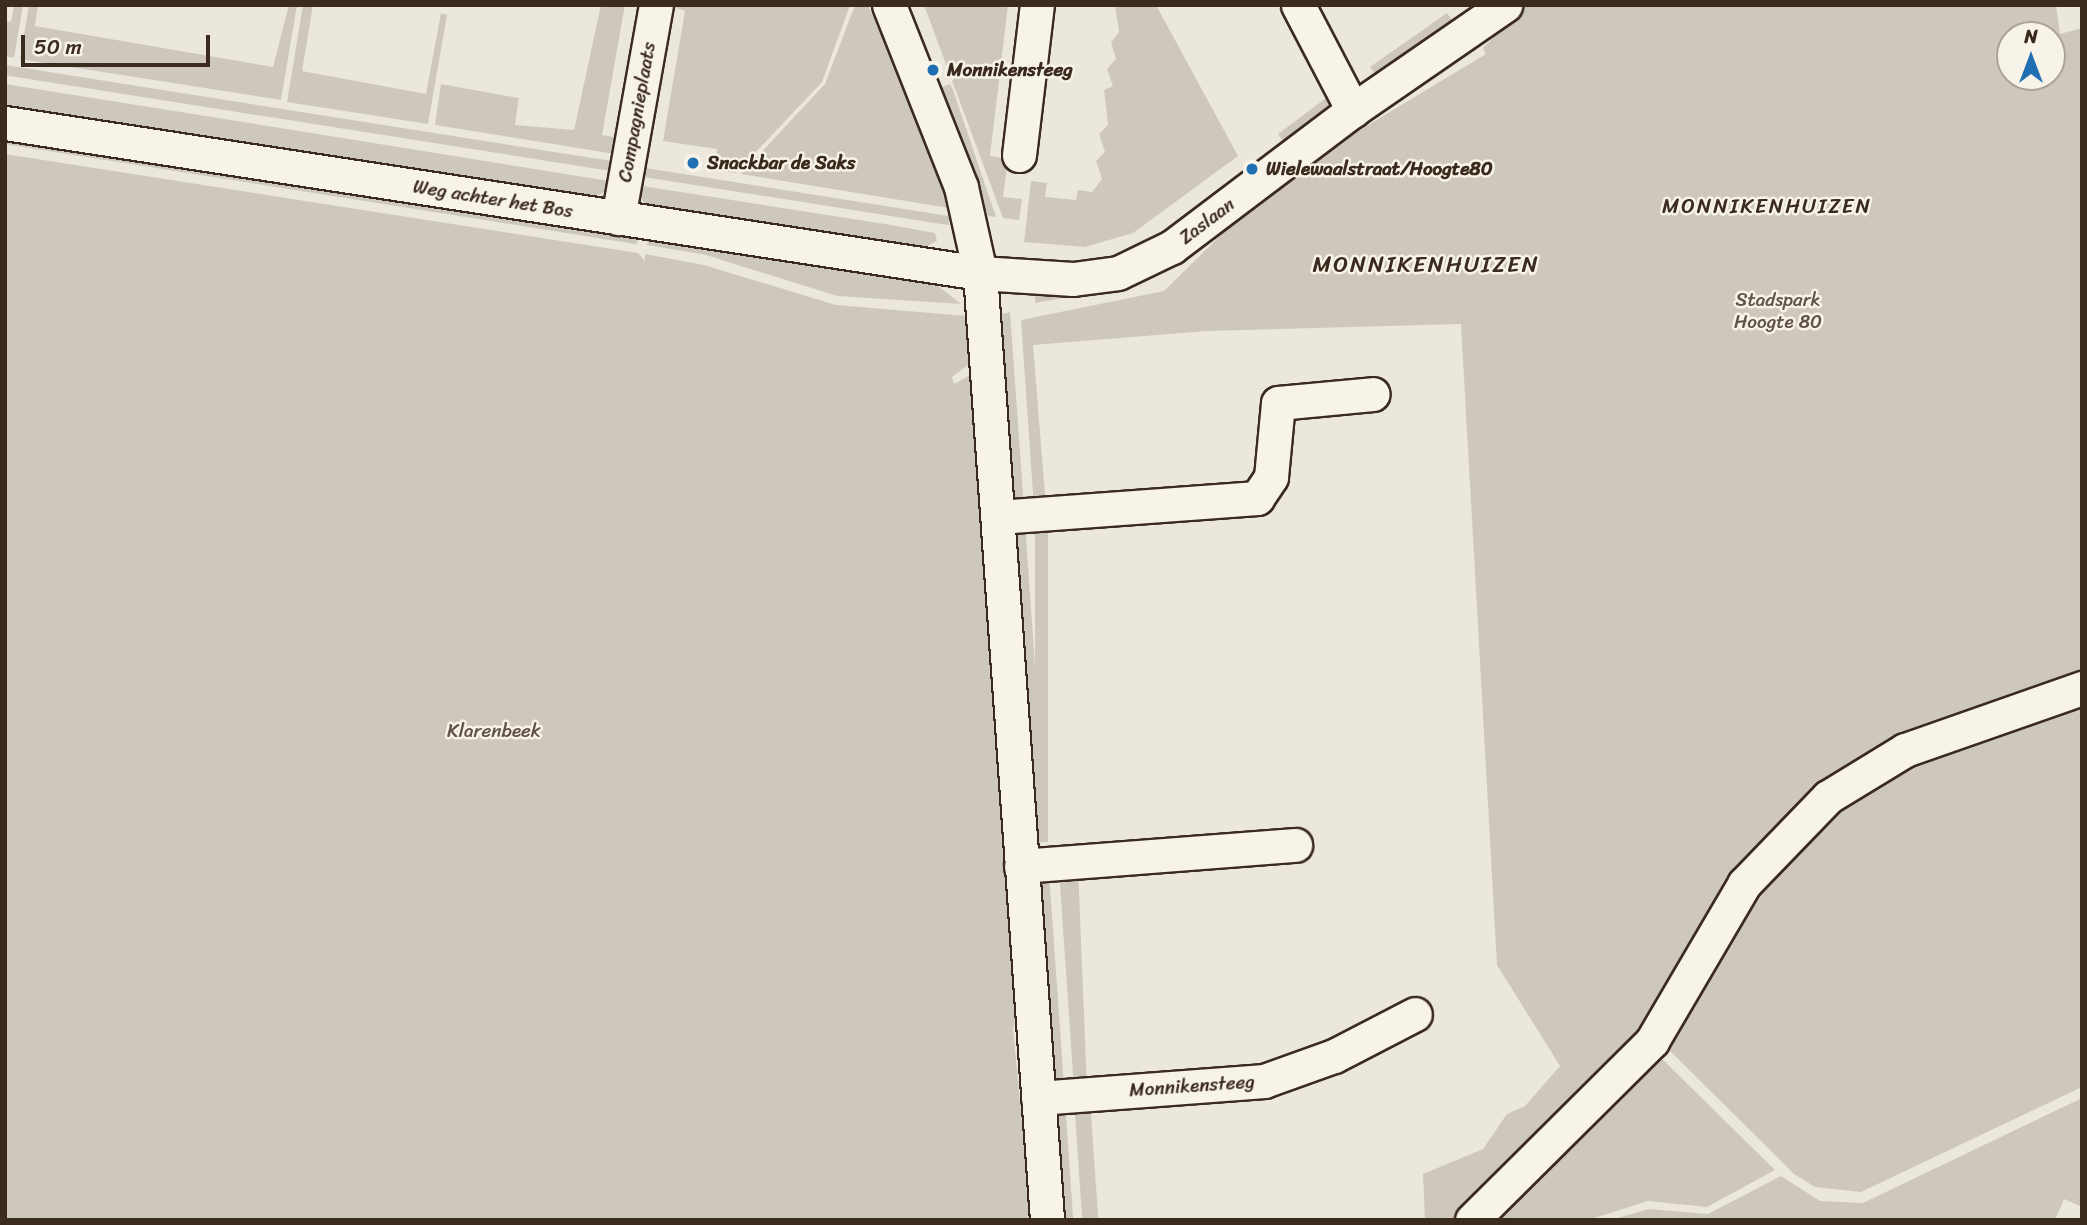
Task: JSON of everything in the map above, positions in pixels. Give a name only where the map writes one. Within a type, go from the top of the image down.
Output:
[{"type":"street","name":"Compagnieplaats","points":[[618,218],[656,5]]},
{"type":"street","points":[[889,5],[961,187],[980,274],[1046,1220]]},
{"type":"street","points":[[1019,155],[1037,5]]},
{"type":"street","points":[[1298,5],[1353,110]]},
{"type":"street","name":"Zaslaan","points":[[980,274],[1073,279],[1147,261],[1353,110],[1505,5]]},
{"type":"street","name":"Weg achter het Bos","points":[[5,123],[980,274]]},
{"type":"street","points":[[998,517],[1256,498],[1271,477],[1278,403],[1373,394]]},
{"type":"street","points":[[1472,1220],[1652,1041],[1744,884],[1819,804],[1905,750],[2082,688]]},
{"type":"street","points":[[1021,866],[1295,845]]},
{"type":"street","name":"Monnikensteeg","points":[[1038,1098],[1264,1081],[1334,1056],[1415,1014]]},
{"type":"green space","points":[[14,5],[23,5],[14,58],[5,56],[5,21],[11,22]]},
{"type":"green space","points":[[29,5],[38,5],[35,26],[273,67],[289,5],[297,5],[281,100],[20,59]]},
{"type":"green space","points":[[303,5],[313,5],[302,71],[426,94],[441,13],[447,15],[428,124],[287,102]]},
{"type":"green space","points":[[601,5],[625,5],[602,135],[619,138],[615,154],[435,125],[441,84],[519,98],[515,125],[574,130]]},
{"type":"green space","points":[[667,5],[850,5],[822,82],[736,173],[714,170],[717,149],[663,141],[685,11]]},
{"type":"green space","points":[[855,5],[868,5],[880,33],[886,31],[949,208],[741,174],[825,84]]},
{"type":"green space","points":[[924,5],[1008,5],[990,156],[1008,159],[1003,197],[1022,199],[1019,220],[1003,218]]},
{"type":"green space","points":[[1115,5],[1156,5],[1238,156],[1133,233],[1085,247],[1024,242],[1031,181],[1047,183],[1045,197],[1076,200],[1078,190],[1092,192],[1102,179],[1096,161],[1105,152],[1099,134],[1108,125],[1104,90],[1113,86],[1107,69],[1116,59],[1111,42],[1119,32]]},
{"type":"green space","name":"Stadspark Hoogte 80","points":[[1526,5],[2056,5],[2058,21],[1996,21],[1996,91],[2066,91],[2066,32],[2082,28],[2082,676],[1821,787],[1783,818],[1757,847],[1645,1024],[1457,1220],[1425,1220],[1423,1174],[1483,1149],[1507,1114],[1525,1106],[1560,1066],[1497,965],[1461,324],[1207,331],[1033,345],[1046,507],[1034,508],[1021,320],[1164,291],[1230,226],[1345,139],[1486,54],[1483,48]]},
{"type":"green space","points":[[1447,13],[1454,23],[1377,77],[1370,67]]},
{"type":"green space","points":[[5,65],[613,161],[612,171],[5,75]]},
{"type":"green space","points":[[5,84],[609,181],[603,193],[587,200],[5,108]]},
{"type":"green space","points":[[950,84],[996,217],[988,216],[937,89]]},
{"type":"green space","points":[[1334,92],[1333,106],[1286,145],[1278,134]]},
{"type":"green space","points":[[5,136],[638,236],[637,244],[5,144]]},
{"type":"green space","name":"Klarenbeek","points":[[5,154],[638,253],[645,261],[645,254],[704,265],[836,305],[967,316],[973,361],[952,377],[954,384],[974,373],[1018,1014],[1013,1028],[1031,1220],[5,1220]]},
{"type":"green space","points":[[639,167],[950,216],[949,225],[638,176]]},
{"type":"green space","points":[[636,185],[935,233],[937,241],[921,249],[645,206]]},
{"type":"green space","points":[[648,237],[932,281],[961,304],[837,296],[706,255],[647,245]]},
{"type":"green space","points":[[1185,258],[1141,284],[1035,303],[1035,291]]},
{"type":"green space","points":[[1010,312],[1024,508],[1010,509],[998,315]]},
{"type":"green space","points":[[1035,520],[1048,520],[1048,842],[1035,842]]},
{"type":"green space","points":[[1025,523],[1047,841],[1033,842],[1011,524]]},
{"type":"green space","points":[[2082,702],[2082,1087],[1861,1192],[1815,1187],[1794,1174],[1664,1045],[1753,892],[1835,808],[1911,762]]},
{"type":"green space","points":[[1078,867],[1087,1088],[1074,1089],[1059,870]]},
{"type":"green space","points":[[1049,872],[1064,1089],[1050,1090],[1035,873]]},
{"type":"green space","points":[[1656,1053],[1775,1170],[1707,1207],[1648,1201],[1588,1220],[1490,1220]]},
{"type":"green space","points":[[2082,1098],[2082,1207],[2064,1199],[2055,1220],[1610,1220],[1649,1209],[1708,1214],[1781,1176],[1820,1201],[1863,1203]]},
{"type":"green space","points":[[1090,1100],[1098,1220],[1082,1220],[1074,1101]]},
{"type":"green space","points":[[1065,1102],[1073,1220],[1059,1220],[1051,1103]]},
{"type":"place","name":"Monnikensteeg","points":[[933,70]]},
{"type":"place","name":"Snackbar de Saks","points":[[693,163]]},
{"type":"place","name":"Wielewaalstraat/Hoogte80","points":[[1252,169]]},
{"type":"district","name":"MONNIKENHUIZEN","points":[[1767,206]]},
{"type":"district","name":"MONNIKENHUIZEN","points":[[1426,265]]}]
